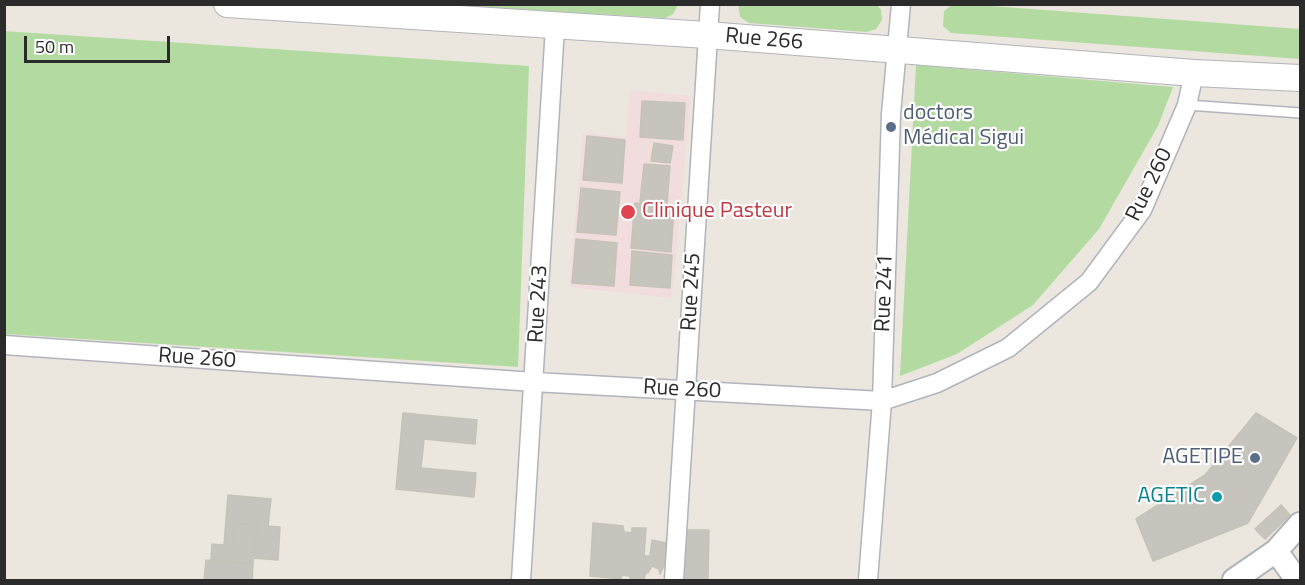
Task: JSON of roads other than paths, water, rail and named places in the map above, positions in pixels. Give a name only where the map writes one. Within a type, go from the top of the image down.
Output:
[{"type":"main road","name":"Rue 266","points":[[227,4],[555,27],[707,35],[1194,73],[1300,78]]},
{"type":"street","name":"Rue 245","points":[[674,580],[710,4]]},
{"type":"street","name":"Rue 241","points":[[868,580],[882,401],[891,114],[901,4]]},
{"type":"street","name":"Rue 243","points":[[521,580],[555,27]]},
{"type":"street","name":"Rue 260","points":[[4,345],[534,382],[882,401],[937,383],[1008,348],[1089,282],[1142,210],[1187,105],[1194,73]]},
{"type":"street","points":[[1234,580],[1276,551],[1300,524]]},
{"type":"street","points":[[1276,551],[1299,580]]},
{"type":"lane","points":[[1187,105],[1300,113]]},
{"type":"place","name":"doctors Médical Sigui","points":[[891,127]]},
{"type":"place","name":"Clinique Pasteur","points":[[628,212]]},
{"type":"place","name":"AGETIPE","points":[[1255,458]]},
{"type":"place","name":"AGETIC","points":[[1217,497]]}]
